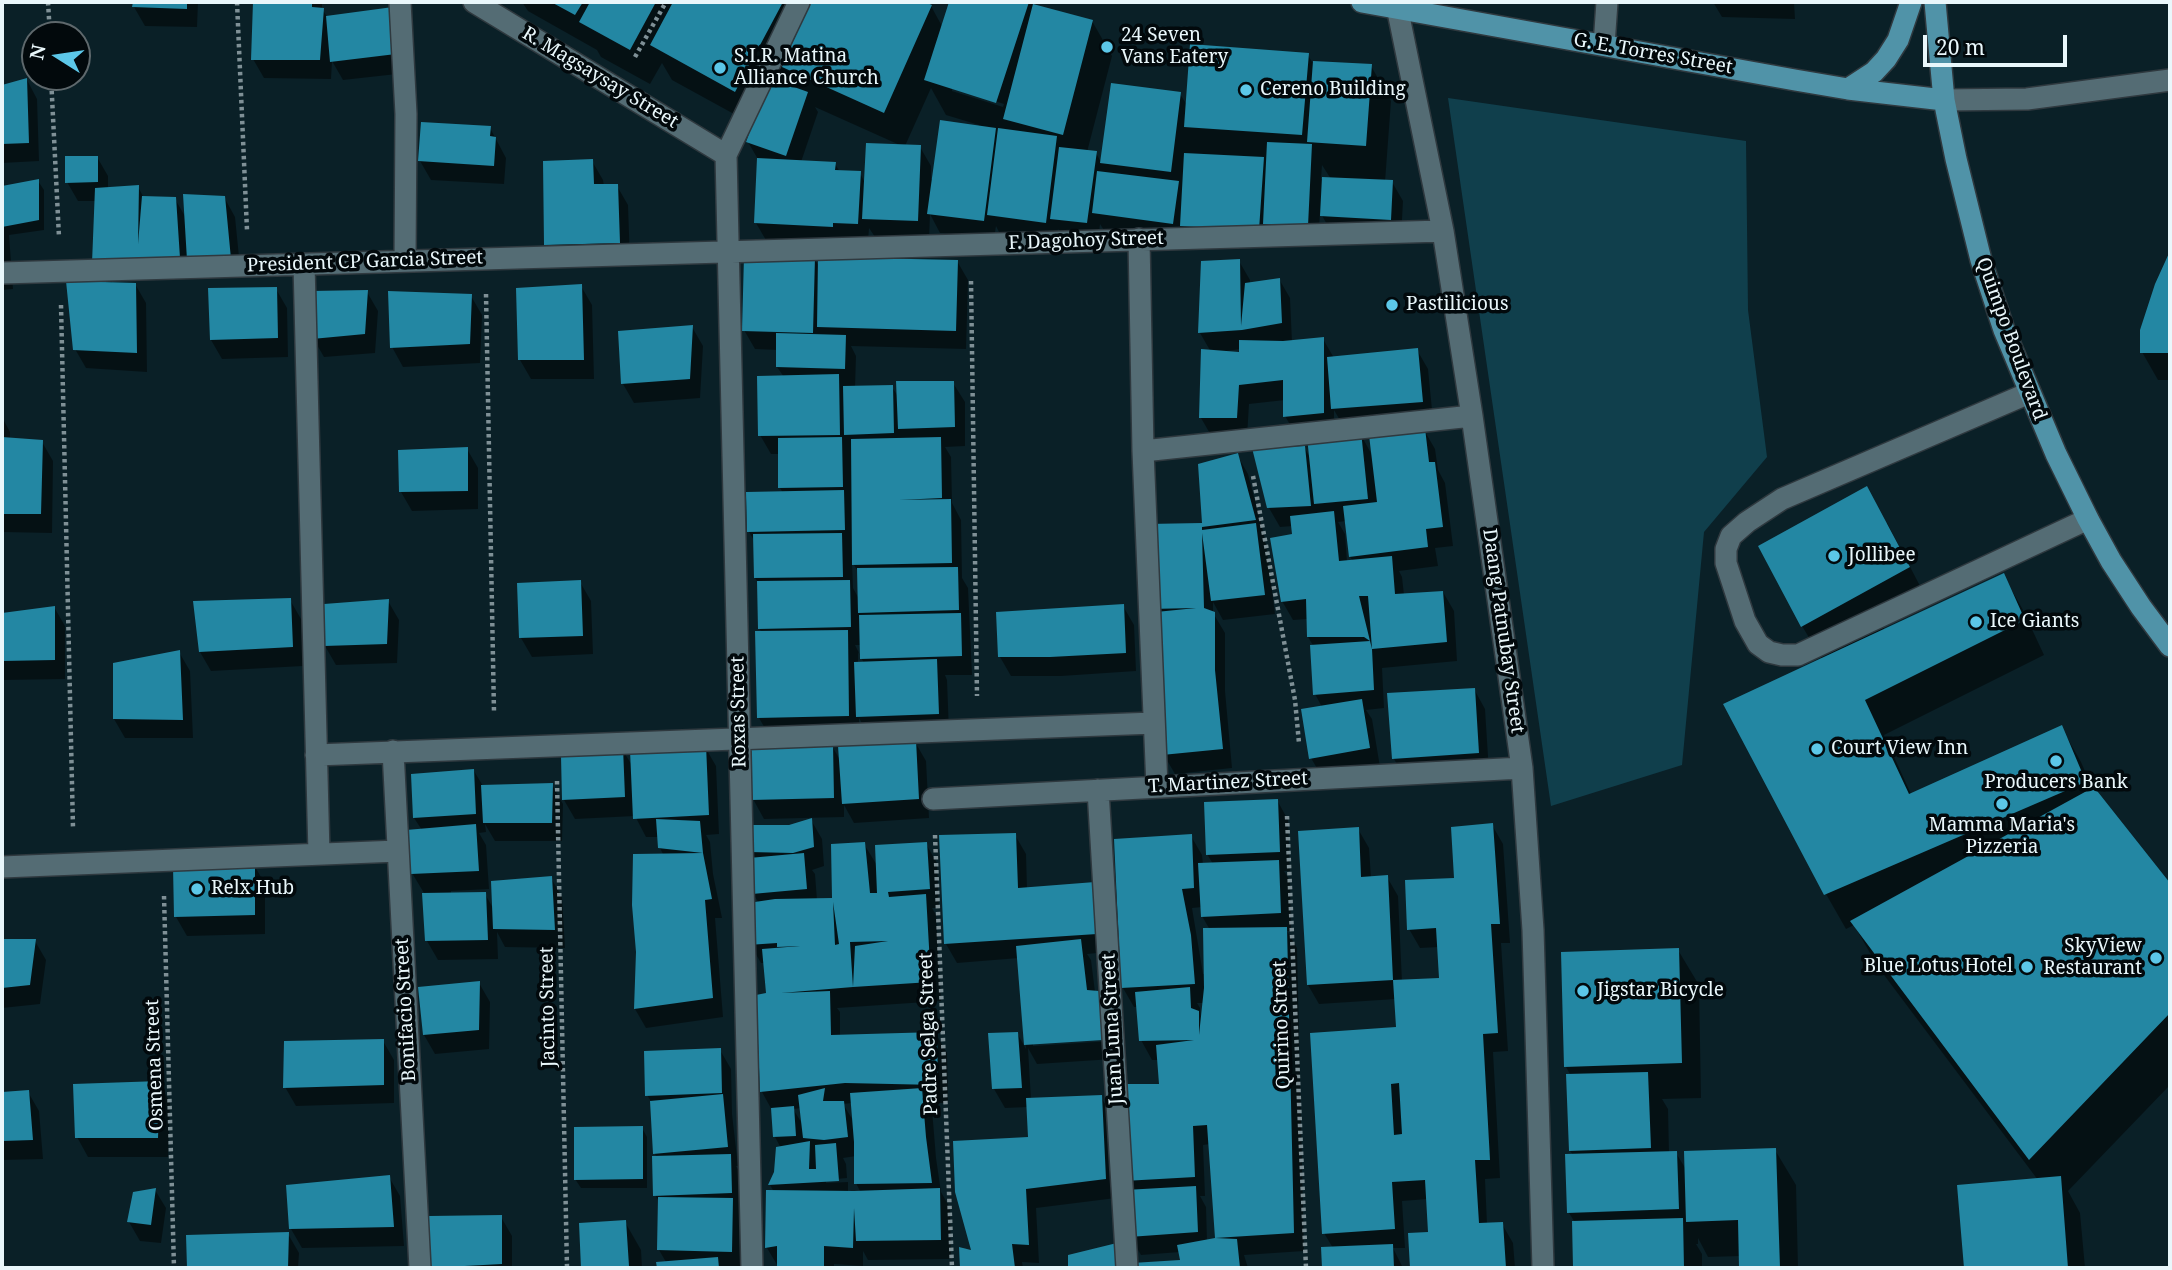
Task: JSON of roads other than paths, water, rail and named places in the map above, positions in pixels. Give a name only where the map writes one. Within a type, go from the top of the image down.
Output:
[{"type":"main road","name":"G. E. Torres Street","points":[[1362,2],[1397,5],[1848,89],[1944,100]]},
{"type":"main road","points":[[1848,89],[1874,72],[1894,49],[1911,2]]},
{"type":"main road","name":"Quimpo Boulevard","points":[[1935,2],[1944,100],[1958,170],[1981,260],[2004,330],[2056,454],[2088,519],[2141,607],[2170,646]]},
{"type":"street","points":[[400,2],[406,114],[405,261]]},
{"type":"street","name":"R. Magsaysay Street","points":[[474,2],[726,155]]},
{"type":"street","points":[[726,155],[799,2]]},
{"type":"street","points":[[1604,45],[1606,2]]},
{"type":"street","name":"Daang Patnubay Street","points":[[1397,5],[1443,231],[1522,768],[1533,930],[1543,1268]]},
{"type":"street","points":[[1944,100],[2027,99],[2170,80]]},
{"type":"street","name":"Roxas Street","points":[[726,155],[752,1268]]},
{"type":"street","name":"F. Dagohoy Street","points":[[729,251],[1443,231]]},
{"type":"street","points":[[1139,239],[1143,451],[1157,787]]},
{"type":"street","name":"President CP Garcia Street","points":[[2,273],[729,251]]},
{"type":"street","points":[[304,264],[319,854]]},
{"type":"street","points":[[2029,393],[1782,499],[1747,522],[1731,536],[1726,549],[1726,563],[1745,621],[1758,644],[1769,652],[1798,654],[2088,519]]},
{"type":"street","points":[[1143,451],[1472,416]]},
{"type":"street","points":[[316,755],[1154,723]]},
{"type":"street","name":"Bonifacio Street","points":[[393,751],[419,1268]]},
{"type":"street","name":"T. Martinez Street","points":[[933,799],[1522,768]]},
{"type":"street","name":"Juan Luna Street","points":[[1098,790],[1127,1268]]},
{"type":"street","points":[[2,867],[398,851]]},
{"type":"place","name":"24 Seven Vans Eatery","points":[[1107,47]]},
{"type":"place","name":"S.I.R. Matina Alliance Church","points":[[720,68]]},
{"type":"place","name":"Cereno Building","points":[[1246,90]]},
{"type":"place","name":"Pastilicious","points":[[1392,305]]},
{"type":"place","name":"Jollibee","points":[[1834,556]]},
{"type":"place","name":"Ice Giants","points":[[1976,622]]},
{"type":"place","name":"Court View Inn","points":[[1817,749]]},
{"type":"place","name":"Producers Bank","points":[[2056,761]]},
{"type":"place","name":"Mamma Maria's Pizzeria","points":[[2002,804]]},
{"type":"place","name":"Relx Hub","points":[[197,889]]},
{"type":"place","name":"SkyView Restaurant","points":[[2156,958]]},
{"type":"place","name":"Blue Lotus Hotel","points":[[2027,967]]},
{"type":"place","name":"Jigstar Bicycle","points":[[1583,991]]}]
